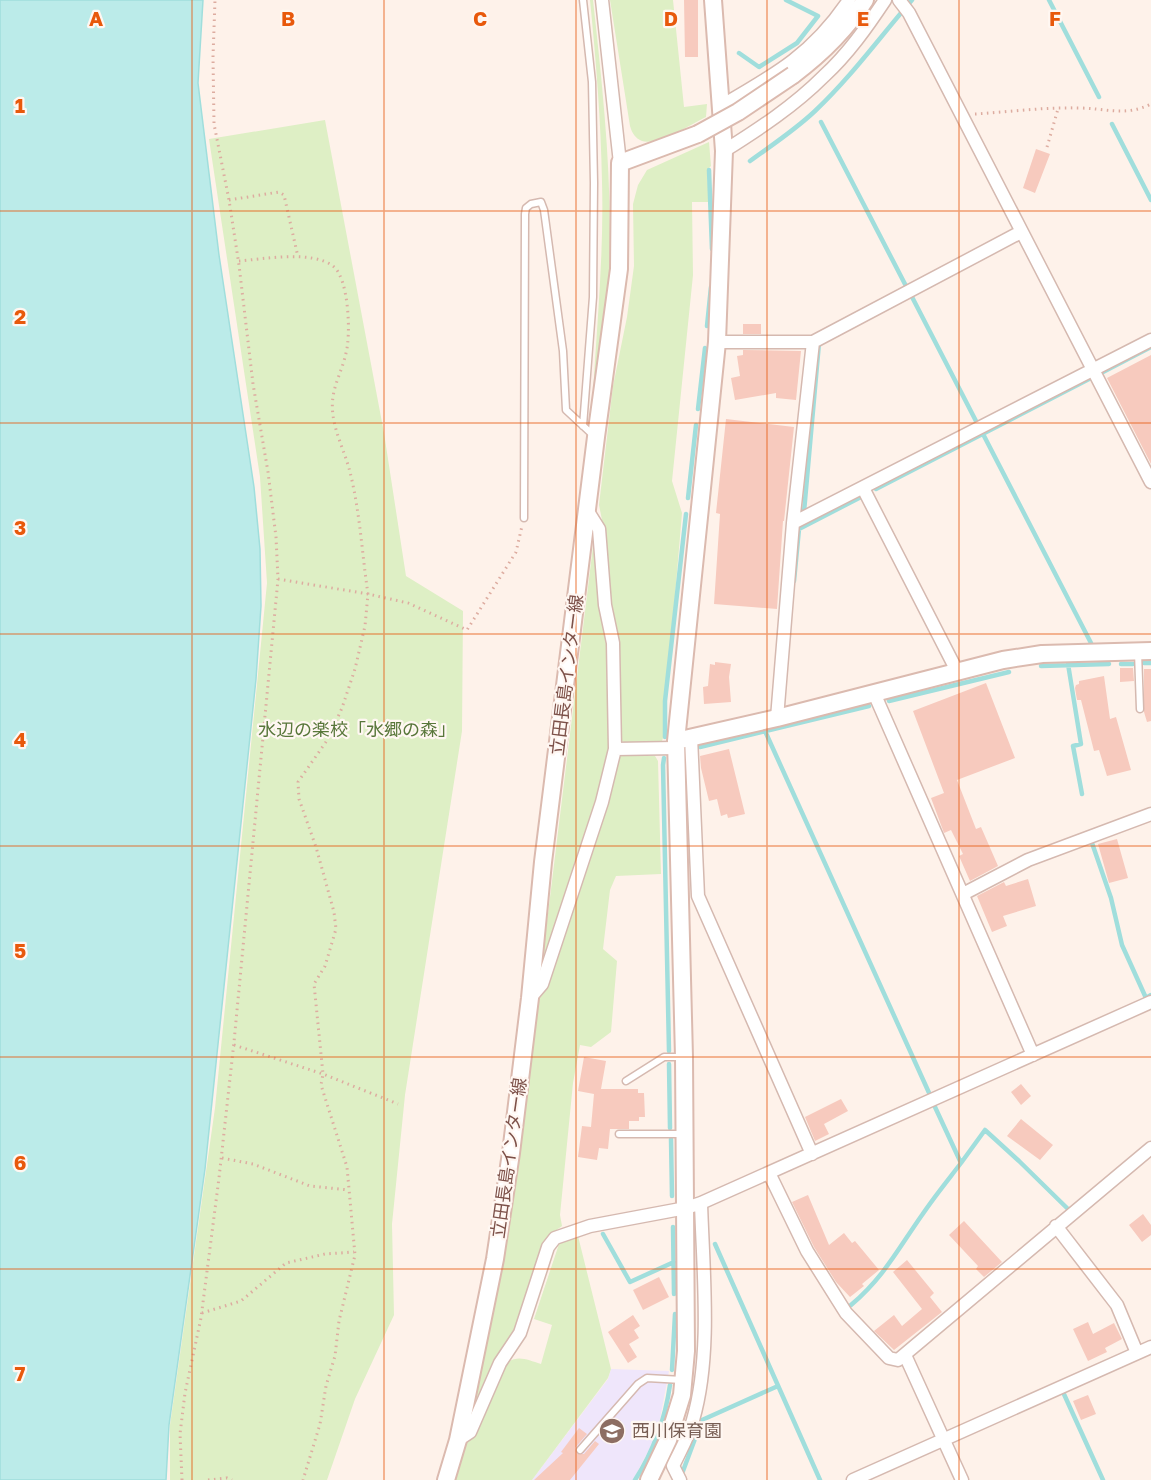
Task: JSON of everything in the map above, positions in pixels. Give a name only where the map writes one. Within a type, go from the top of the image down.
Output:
[{"type":"street","points":[[602,0],[620,164],[698,134],[738,112],[793,75],[831,43],[865,0]]},
{"type":"street","points":[[680,1480],[673,1466],[693,1421],[701,1383],[704,1347],[694,1206],[685,1134],[681,742],[717,342],[724,151],[713,0]]},
{"type":"street","points":[[721,106],[770,78],[805,52],[835,22],[849,0]]},
{"type":"street","points":[[724,151],[792,104],[825,76],[867,26],[885,0]]},
{"type":"street","points":[[899,0],[909,13],[1151,482]]},
{"type":"street","name":"立田長島インター線","points":[[446,1480],[458,1440],[495,1259],[511,1153],[530,998],[543,862],[619,269],[620,164]]},
{"type":"street","points":[[717,342],[813,342],[1021,232]]},
{"type":"street","points":[[793,523],[1151,340]]},
{"type":"street","points":[[777,718],[793,523],[813,342]]},
{"type":"street","points":[[863,488],[957,671]]},
{"type":"street","points":[[530,998],[542,984],[602,802],[615,749],[613,643],[605,605],[599,529],[587,510]]},
{"type":"street","points":[[615,749],[681,742],[1003,660],[1042,654],[1144,651]]},
{"type":"street","points":[[874,693],[1033,1055]]},
{"type":"street","points":[[681,742],[698,897],[813,1154]]},
{"type":"street","points":[[963,894],[1028,860],[1151,814]]},
{"type":"street","points":[[458,1440],[470,1432],[500,1364],[520,1334],[548,1247],[555,1238],[590,1226],[694,1206],[1151,1002]]},
{"type":"street","points":[[769,1173],[807,1251],[846,1313],[888,1358],[898,1360],[1151,1148]]},
{"type":"street","points":[[649,1480],[668,1440],[682,1395],[694,1206]]},
{"type":"street","points":[[1056,1226],[1117,1305],[1137,1353]]},
{"type":"street","points":[[853,1480],[1151,1347]]},
{"type":"street","points":[[904,1355],[962,1480]]},
{"type":"lane","points":[[583,0],[592,82],[594,183],[593,297],[583,426]]},
{"type":"lane","points":[[524,518],[525,214],[526,208],[536,203],[541,202],[544,210],[562,351],[566,410],[596,437]]},
{"type":"lane","points":[[1140,709],[1144,651]]},
{"type":"lane","points":[[626,1081],[664,1057],[684,1057]]},
{"type":"lane","points":[[619,1134],[685,1134]]},
{"type":"lane","points":[[580,1450],[638,1384],[647,1378],[683,1380]]},
{"type":"path","points":[[182,1480],[182,1424],[185,1392],[202,1312],[222,1158],[278,579],[272,504],[251,373],[238,261],[214,124],[213,57],[216,0]]},
{"type":"path","points":[[962,115],[1077,108],[1125,112],[1139,110],[1151,104]]},
{"type":"path","points":[[1047,147],[1059,109]]},
{"type":"path","points":[[229,200],[279,192],[284,195],[298,257]]},
{"type":"path","points":[[238,261],[298,257],[332,265],[339,272],[345,298],[349,336],[333,398],[334,418],[350,472],[368,594],[365,626],[355,669],[342,708],[328,739],[298,782],[299,799],[316,847],[334,912],[336,929],[325,966],[314,984],[323,1074],[321,1085],[347,1167],[355,1252],[339,1321],[320,1424],[303,1480]]},
{"type":"path","points":[[278,579],[408,603],[467,630],[516,552],[524,518]]},
{"type":"path","points":[[234,1045],[323,1074],[399,1104]]},
{"type":"path","points":[[222,1158],[253,1164],[310,1186],[349,1190]]},
{"type":"path","points":[[202,1312],[241,1301],[286,1263],[325,1254],[355,1252]]},
{"type":"path","points":[[208,1480],[226,1478],[232,1480]]},
{"type":"shaded area","name":"西川保育園","points":[[611,1369],[669,1371],[660,1419],[652,1444],[633,1480],[532,1480],[608,1379]]},
{"type":"green space","points":[[590,0],[593,0],[600,68],[610,205],[608,289],[595,393],[593,393],[600,288],[602,208],[599,114]]},
{"type":"green space","points":[[610,0],[673,0],[684,107],[707,104],[706,117],[674,134],[648,142],[634,135],[630,126]]},
{"type":"green space","name":"水辺の楽校「水郷の森」","points":[[325,120],[384,433],[406,576],[463,611],[462,731],[405,1095],[392,1224],[394,1315],[355,1399],[327,1480],[170,1480],[170,1425],[215,1108],[267,583],[260,477],[209,139]]},
{"type":"green space","points":[[709,142],[711,166],[707,170],[709,202],[692,202],[693,275],[672,481],[682,513],[663,738],[661,744],[625,743],[618,738],[605,535],[599,505],[613,386],[627,317],[634,266],[633,204],[638,185],[647,170]]},
{"type":"green space","points":[[594,538],[610,641],[610,751],[597,803],[540,979]]},
{"type":"green space","points":[[619,756],[655,756],[658,761],[661,874],[616,876],[610,890],[603,949],[617,961],[611,1032],[591,1047],[580,1045],[573,1083],[560,1215],[562,1226],[551,1234],[515,1334],[491,1367],[469,1428],[467,1427],[538,1000],[547,984],[574,895],[588,867]]},
{"type":"green space","points":[[578,1236],[611,1369],[608,1378],[532,1480],[454,1480],[462,1451],[477,1428],[505,1364],[518,1359],[541,1364],[552,1325],[534,1319],[559,1244],[567,1238]]},
{"type":"water","points":[[0,0],[203,0],[198,83],[219,255],[254,487],[260,549],[261,606],[256,679],[205,1169],[169,1425],[166,1480],[0,1480]]},
{"type":"building","points":[[684,0],[698,0],[698,57],[685,57]]},
{"type":"building","points":[[1036,149],[1050,154],[1035,193],[1023,188]]},
{"type":"building","points":[[743,324],[761,324],[761,334],[743,334]]},
{"type":"building","points":[[743,350],[801,351],[796,400],[776,398],[776,393],[735,400],[731,378],[740,376],[737,356],[743,355]]},
{"type":"building","points":[[1151,355],[1151,464],[1107,378]]},
{"type":"building","points":[[726,419],[794,427],[783,521],[777,609],[714,604],[720,514],[716,513]]},
{"type":"building","points":[[715,662],[731,664],[729,677],[731,702],[704,704],[703,687],[708,686],[710,664],[715,665]]},
{"type":"building","points":[[1120,668],[1133,668],[1134,681],[1120,682]]},
{"type":"building","points":[[1144,669],[1151,669],[1151,721],[1147,722],[1144,712]]},
{"type":"building","points":[[1104,676],[1110,719],[1116,717],[1131,770],[1107,776],[1099,750],[1094,751],[1081,700],[1077,700],[1075,688],[1079,681]]},
{"type":"building","points":[[986,683],[1015,758],[957,780],[976,829],[981,827],[998,866],[970,881],[959,856],[963,854],[951,830],[944,833],[931,798],[944,793],[913,711]]},
{"type":"building","points":[[729,749],[745,814],[728,818],[727,814],[721,816],[717,799],[709,801],[700,756]]},
{"type":"building","points":[[1117,839],[1128,878],[1109,883],[1098,844]]},
{"type":"building","points":[[1028,879],[1036,906],[1003,916],[1007,926],[992,932],[977,896],[1004,882],[1006,886]]},
{"type":"building","points":[[584,1057],[606,1061],[601,1089],[638,1089],[638,1093],[644,1093],[645,1117],[639,1117],[639,1121],[629,1121],[629,1129],[610,1129],[608,1149],[599,1148],[597,1160],[578,1157],[582,1126],[591,1127],[594,1094],[578,1091]]},
{"type":"building","points":[[1021,1084],[1031,1096],[1021,1105],[1011,1092]]},
{"type":"building","points":[[841,1099],[848,1111],[824,1124],[829,1134],[815,1141],[805,1117]]},
{"type":"building","points":[[1021,1119],[1053,1145],[1040,1160],[1007,1136]]},
{"type":"building","points":[[808,1195],[829,1245],[844,1233],[852,1243],[855,1241],[879,1270],[850,1297],[836,1282],[814,1247],[792,1202]]},
{"type":"building","points":[[1143,1214],[1151,1225],[1151,1235],[1142,1242],[1129,1225]]},
{"type":"building","points":[[964,1221],[1002,1262],[984,1277],[976,1269],[978,1266],[949,1235]]},
{"type":"building","points":[[907,1260],[934,1293],[930,1297],[942,1312],[894,1350],[874,1331],[894,1315],[902,1326],[922,1309],[893,1272]]},
{"type":"building","points":[[659,1277],[669,1297],[643,1310],[633,1290]]},
{"type":"building","points":[[633,1315],[640,1326],[634,1330],[639,1338],[629,1344],[637,1357],[628,1363],[608,1332]]},
{"type":"building","points":[[1088,1322],[1093,1334],[1114,1323],[1122,1339],[1105,1348],[1107,1352],[1088,1361],[1073,1329]]},
{"type":"building","points":[[1088,1395],[1096,1414],[1081,1420],[1073,1401]]},
{"type":"building","points":[[579,1428],[587,1434],[575,1448],[577,1454],[584,1454],[595,1441],[599,1444],[570,1480],[534,1480],[563,1453],[561,1452]]},
{"type":"waterway","points":[[739,53],[759,67],[797,43],[818,16],[786,0]]},
{"type":"waterway","points":[[750,161],[800,125],[815,111],[853,71],[912,0]]},
{"type":"waterway","points":[[1049,0],[1099,97]]},
{"type":"waterway","points":[[821,122],[906,286]]},
{"type":"waterway","points":[[1112,124],[1151,200]]},
{"type":"waterway","points":[[709,170],[712,249]]},
{"type":"waterway","points":[[707,326],[711,287]]},
{"type":"waterway","points":[[911,295],[977,423]]},
{"type":"waterway","points":[[804,512],[819,343]]},
{"type":"waterway","points":[[1103,372],[1151,347]]},
{"type":"waterway","points":[[698,409],[705,348]]},
{"type":"waterway","points":[[876,489],[1091,378]]},
{"type":"waterway","points":[[688,498],[696,425]]},
{"type":"waterway","points":[[983,434],[1091,643]]},
{"type":"waterway","points":[[794,581],[799,529],[861,497]]},
{"type":"waterway","points":[[665,737],[665,701],[686,514]]},
{"type":"waterway","points":[[1144,663],[1151,663]]},
{"type":"waterway","points":[[1068,664],[1081,744],[1073,746],[1082,794]]},
{"type":"waterway","points":[[1041,666],[1109,664]]},
{"type":"waterway","points":[[1121,664],[1133,664]]},
{"type":"waterway","points":[[889,701],[1009,672]]},
{"type":"waterway","points":[[700,747],[869,706]]},
{"type":"waterway","points":[[765,731],[930,1095]]},
{"type":"waterway","points":[[664,758],[669,1051]]},
{"type":"waterway","points":[[1092,843],[1111,898],[1122,945],[1146,998],[1151,995]]},
{"type":"waterway","points":[[669,1064],[670,1128]]},
{"type":"waterway","points":[[851,1305],[882,1273],[961,1163],[935,1107]]},
{"type":"waterway","points":[[961,1163],[985,1130],[1069,1210]]},
{"type":"waterway","points":[[671,1139],[672,1196]]},
{"type":"waterway","points":[[673,1227],[674,1294]]},
{"type":"waterway","points":[[603,1234],[630,1282],[674,1262]]},
{"type":"waterway","points":[[715,1244],[820,1480]]},
{"type":"waterway","points":[[672,1370],[675,1314]]},
{"type":"waterway","points":[[635,1480],[658,1434],[670,1385]]},
{"type":"waterway","points":[[683,1471],[702,1420],[778,1386]]},
{"type":"waterway","points":[[1063,1392],[1103,1480]]},
{"type":"place","name":"西川保育園","points":[[612,1431]]}]
